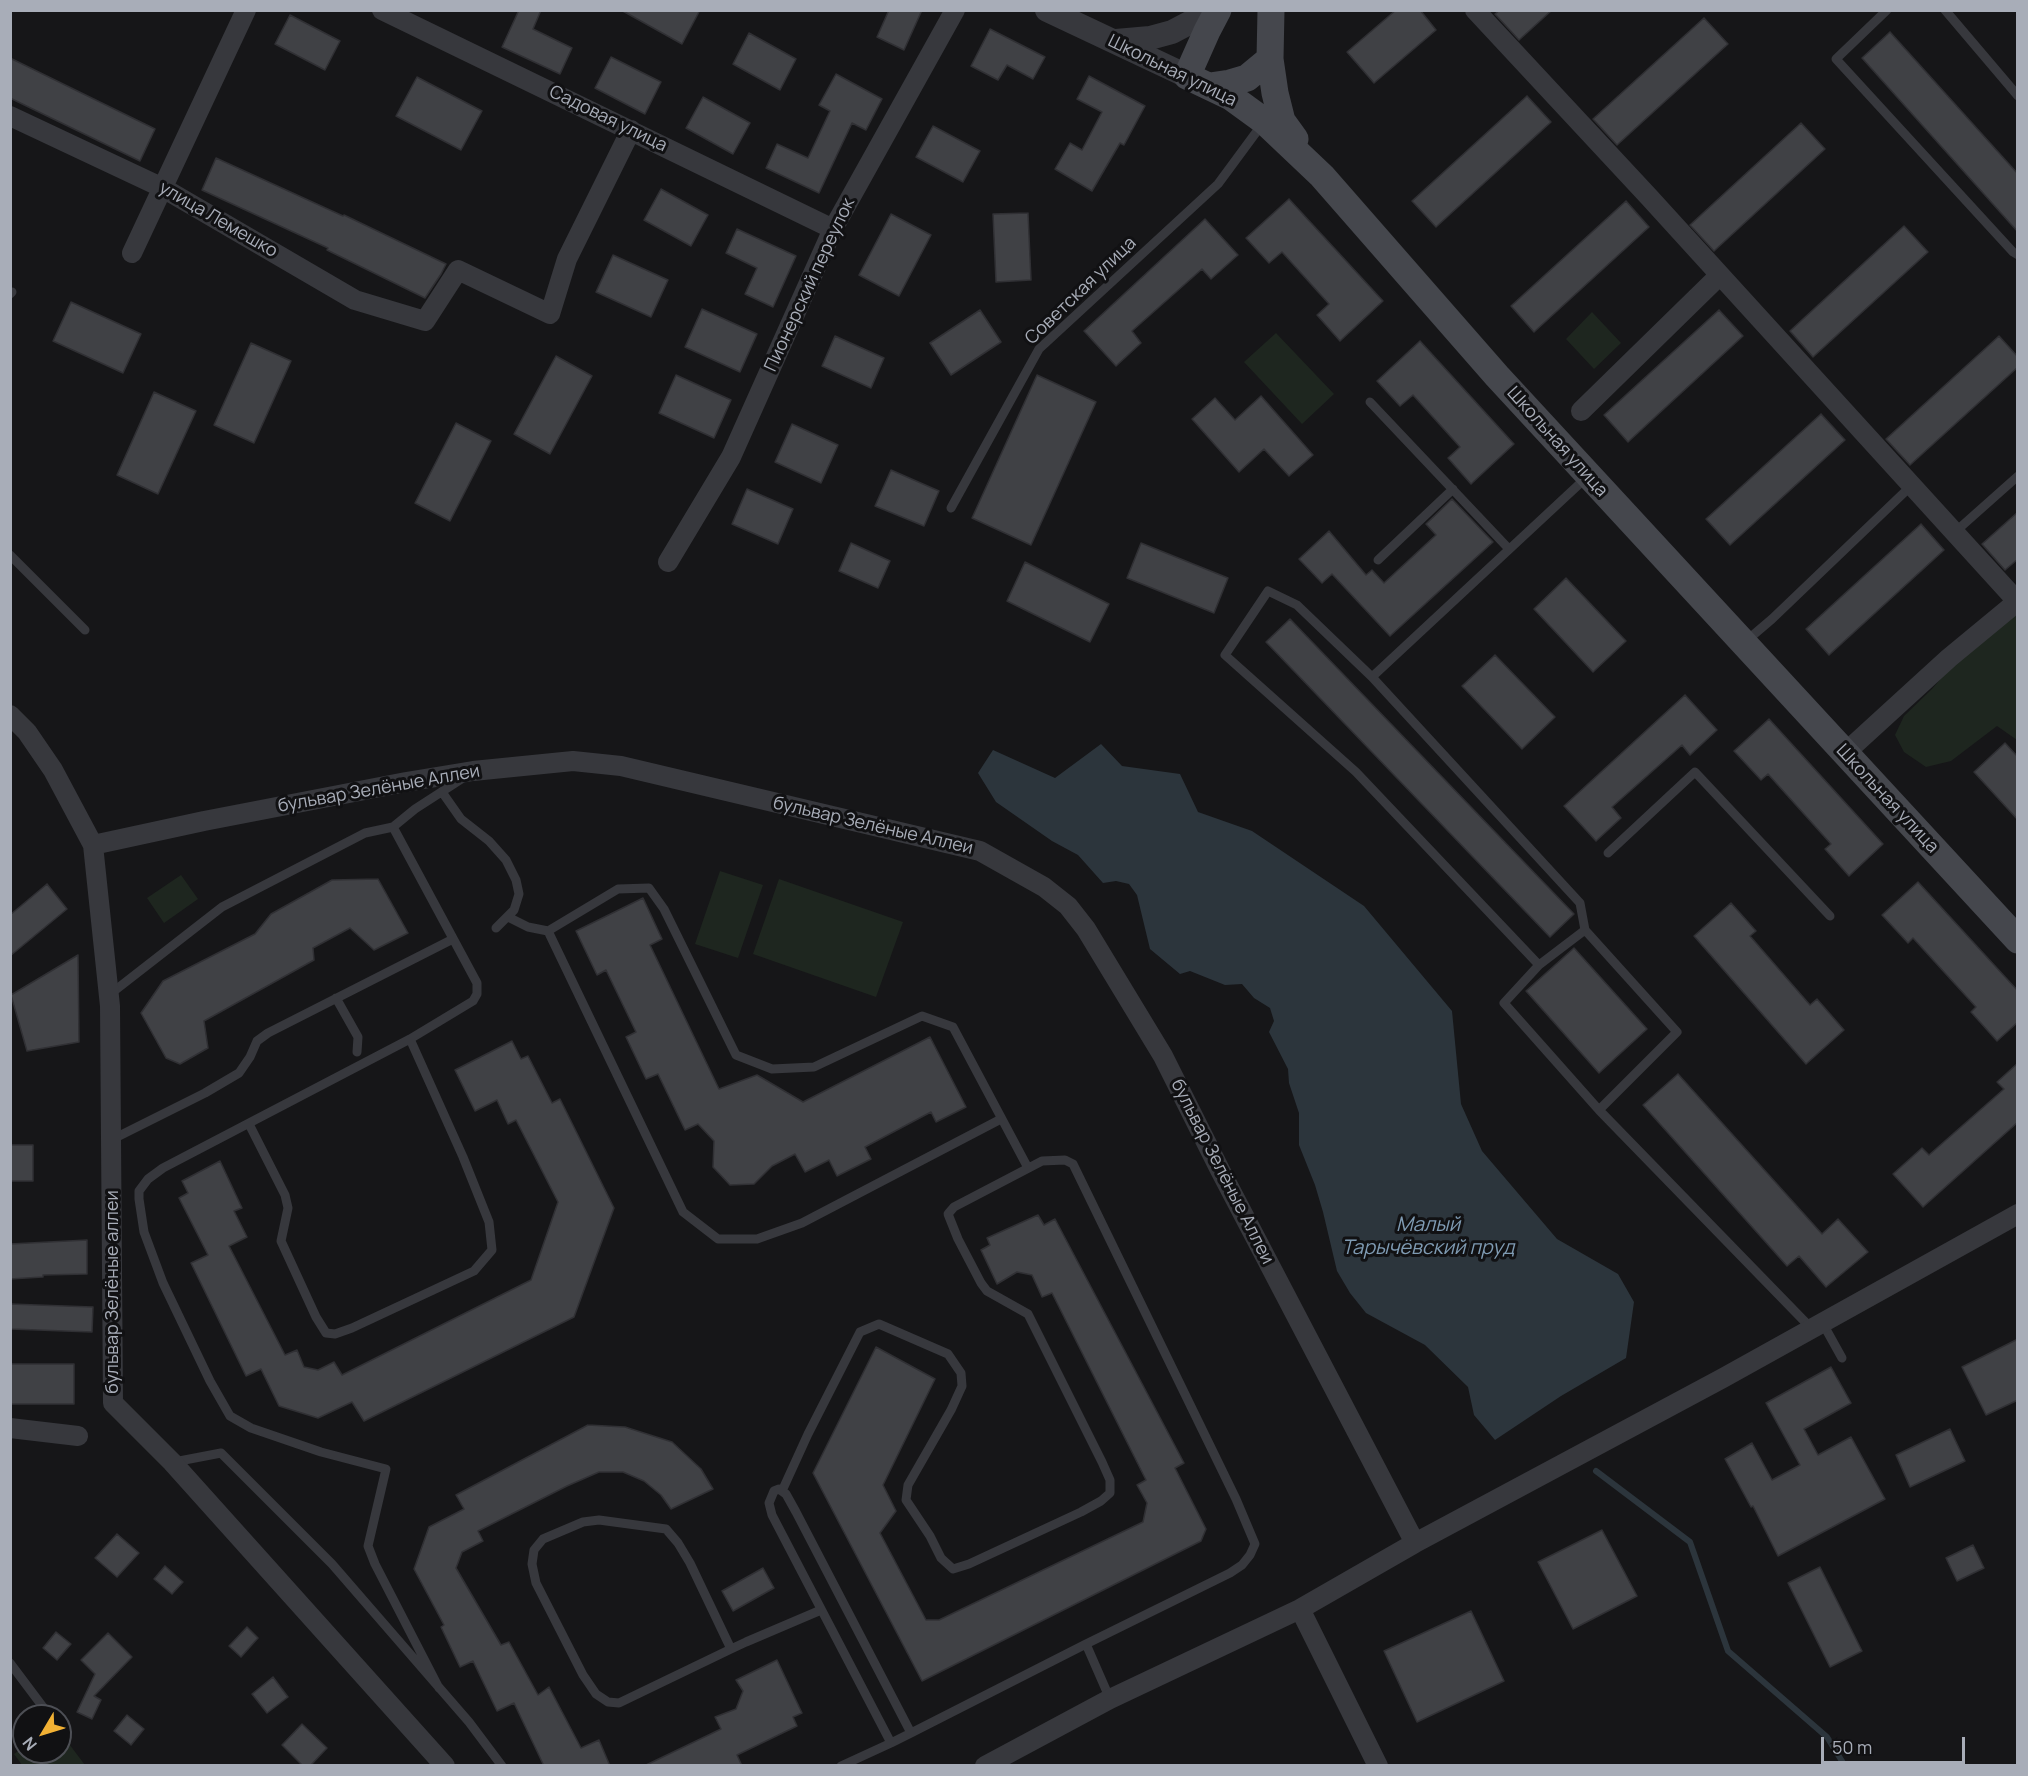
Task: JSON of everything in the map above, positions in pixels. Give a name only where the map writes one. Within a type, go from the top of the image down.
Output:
[{"type":"main road","points":[[1218,10],[1207,31],[1199,81],[1230,83],[1247,78],[1271,34]]},
{"type":"main road","points":[[1255,10],[1262,16],[1271,34],[1275,93],[1282,121],[1322,176]]},
{"type":"main road","name":"Школьная улица","points":[[1199,81],[1231,97],[1264,121],[1322,176],[1588,476],[2018,940]]},
{"type":"street","points":[[132,253],[246,10]]},
{"type":"street","name":"Садовая улица","points":[[382,10],[833,229]]},
{"type":"street","name":"Пионерский переулок","points":[[668,562],[731,457],[833,229],[954,10]]},
{"type":"street","name":"Школьная улица","points":[[1047,10],[1199,81]]},
{"type":"street","points":[[1113,41],[1150,38],[1172,32],[1191,22],[1206,10]]},
{"type":"street","points":[[1475,10],[2018,601],[1949,658],[1845,753]]},
{"type":"street","name":"улица Лемешко","points":[[10,116],[163,188],[355,300],[426,321],[458,270],[550,314],[567,259],[631,130]]},
{"type":"street","points":[[1581,411],[1720,275]]},
{"type":"street","name":"бульвар Зелёные аллеи","points":[[10,715],[27,732],[53,770],[93,845],[109,995],[113,1139],[113,1403],[172,1462],[445,1766]]},
{"type":"street","name":"бульвар Зелёные Аллеи","points":[[93,845],[204,821],[473,771],[573,761],[621,766],[980,850],[1044,887],[1068,906],[1086,929],[1163,1056],[1225,1181],[1415,1543]]},
{"type":"street","points":[[985,1766],[1110,1699],[1300,1609],[1415,1543],[2018,1214]]},
{"type":"street","points":[[10,1428],[78,1436]]},
{"type":"street","points":[[1300,1609],[1378,1766]]},
{"type":"lane","points":[[1887,10],[1836,59],[2018,255]]},
{"type":"lane","points":[[1945,10],[2018,96]]},
{"type":"lane","name":"Советская улица","points":[[951,508],[1039,349],[1218,184],[1264,121]]},
{"type":"lane","points":[[1370,402],[1509,549]]},
{"type":"lane","points":[[1372,677],[1588,476]]},
{"type":"lane","points":[[1955,532],[2018,476]]},
{"type":"lane","points":[[1743,643],[1772,619],[1913,485]]},
{"type":"lane","points":[[1378,560],[1453,489]]},
{"type":"lane","points":[[10,555],[85,630]]},
{"type":"lane","points":[[1539,965],[1356,772],[1225,655],[1268,591],[1297,605],[1372,677],[1580,903],[1585,930],[1677,1032],[1599,1110]]},
{"type":"lane","points":[[109,995],[222,907],[365,833],[393,827],[415,809],[473,771]]},
{"type":"lane","points":[[1608,853],[1695,772],[1830,916]]},
{"type":"lane","points":[[441,792],[460,819],[489,842],[506,860],[516,880],[519,894],[514,910],[496,928]]},
{"type":"lane","points":[[393,827],[477,983],[477,994],[473,1001],[410,1039],[163,1168],[148,1179],[140,1191],[140,1214],[144,1232],[163,1283],[210,1381],[230,1416],[251,1428],[321,1452],[386,1469],[368,1546],[439,1688]]},
{"type":"lane","points":[[508,917],[528,927],[548,932],[618,889],[649,888],[664,909],[736,1055],[772,1069],[814,1067],[922,1016],[953,1027],[1028,1168]]},
{"type":"lane","points":[[1585,930],[1539,965],[1504,1003],[1599,1110],[1816,1325],[1842,1358]]},
{"type":"lane","points":[[548,932],[683,1212],[718,1239],[757,1239],[802,1223],[1001,1119]]},
{"type":"lane","points":[[113,1139],[205,1093],[239,1073],[257,1041],[268,1033],[453,939]]},
{"type":"lane","points":[[336,998],[358,1037],[357,1052]]},
{"type":"lane","points":[[249,1124],[285,1195],[288,1208],[281,1241],[316,1317],[326,1333],[335,1334],[352,1328],[474,1271],[492,1250],[489,1222],[463,1157],[410,1039]]},
{"type":"lane","points":[[782,1491],[860,1332],[879,1324],[948,1354],[961,1374],[962,1386],[951,1410],[908,1485],[906,1500],[930,1536],[941,1558],[953,1569],[969,1564],[1081,1512],[1110,1493],[1110,1480],[1102,1462],[1028,1314],[987,1290],[981,1283],[948,1214],[954,1207],[1042,1161],[1065,1160],[1073,1164],[1236,1499],[1255,1544],[1242,1565],[1230,1573],[841,1766]]},
{"type":"lane","points":[[172,1462],[221,1454],[332,1564],[469,1722],[502,1766]]},
{"type":"lane","points":[[891,1743],[772,1515],[769,1503],[774,1491],[779,1489],[786,1494],[911,1732]]},
{"type":"lane","points":[[731,1649],[690,1563],[666,1529],[599,1520],[583,1522],[543,1539],[534,1550],[532,1564],[536,1583],[583,1675],[596,1694],[608,1702],[619,1702],[731,1649],[821,1610]]},
{"type":"lane","points":[[1086,1644],[1110,1699]]},
{"type":"lane","points":[[10,1663],[41,1704]]},
{"type":"shaded area","points":[[1592,312],[1621,343],[1594,369],[1566,339]]},
{"type":"shaded area","points":[[1276,333],[1334,394],[1302,424],[1244,362]]},
{"type":"shaded area","points":[[2017,609],[2017,740],[1997,726],[1951,761],[1926,767],[1904,752],[1895,735],[1904,716],[1949,669]]},
{"type":"shaded area","points":[[720,871],[763,885],[738,958],[695,944]]},
{"type":"shaded area","points":[[181,875],[198,899],[164,923],[147,898]]},
{"type":"shaded area","points":[[779,879],[903,922],[876,997],[753,954]]},
{"type":"shaded area","points":[[72,1748],[85,1765],[22,1765],[72,1764]]},
{"type":"water","name":"Малый Тарычёвский пруд","points":[[1101,744],[1122,766],[1180,774],[1198,812],[1252,831],[1364,906],[1452,1011],[1461,1104],[1482,1151],[1557,1239],[1618,1274],[1634,1302],[1626,1358],[1561,1396],[1495,1440],[1474,1415],[1468,1387],[1425,1345],[1366,1313],[1350,1293],[1337,1271],[1315,1185],[1299,1145],[1299,1113],[1289,1083],[1288,1069],[1269,1032],[1274,1021],[1270,1008],[1254,998],[1242,984],[1225,985],[1190,971],[1180,974],[1150,949],[1137,895],[1129,884],[1116,881],[1103,883],[1078,855],[1052,841],[996,802],[978,773],[993,750],[1055,778]]},
{"type":"building","points":[[519,10],[541,10],[533,29],[572,48],[560,74],[502,47]]},
{"type":"building","points":[[621,10],[700,10],[682,44]]},
{"type":"building","points":[[889,10],[922,10],[904,50],[877,37]]},
{"type":"building","points":[[1396,10],[1420,10],[1436,30],[1374,83],[1347,52]]},
{"type":"building","points":[[1500,10],[1552,10],[1519,40],[1495,14]]},
{"type":"building","points":[[290,15],[340,41],[325,70],[275,44]]},
{"type":"building","points":[[1704,18],[1728,44],[1617,145],[1593,119]]},
{"type":"building","points":[[990,29],[1045,57],[1033,79],[1007,65],[998,80],[971,66]]},
{"type":"building","points":[[1890,32],[2018,174],[2018,232],[1862,58]]},
{"type":"building","points":[[749,33],[796,59],[780,90],[733,64]]},
{"type":"building","points":[[611,57],[661,82],[645,114],[595,88]]},
{"type":"building","points":[[10,58],[155,129],[140,161],[10,98]]},
{"type":"building","points":[[836,74],[882,99],[866,130],[852,123],[819,193],[766,168],[777,144],[808,158],[830,111],[819,105]]},
{"type":"building","points":[[1089,76],[1145,106],[1124,145],[1120,143],[1092,191],[1055,169],[1070,143],[1082,150],[1102,112],[1077,99]]},
{"type":"building","points":[[417,77],[482,111],[461,150],[396,116]]},
{"type":"building","points":[[1527,96],[1551,122],[1436,227],[1412,201]]},
{"type":"building","points":[[703,97],[750,123],[733,154],[686,128]]},
{"type":"building","points":[[1801,123],[1825,149],[1714,251],[1690,225]]},
{"type":"building","points":[[933,126],[980,151],[963,182],[916,157]]},
{"type":"building","points":[[216,158],[344,215],[446,264],[425,298],[327,250],[328,248],[202,190]]},
{"type":"building","points":[[661,189],[708,215],[691,246],[644,220]]},
{"type":"building","points":[[1289,199],[1383,301],[1340,341],[1317,315],[1329,304],[1282,252],[1269,263],[1246,238]]},
{"type":"building","points":[[1626,201],[1649,227],[1534,332],[1511,306]]},
{"type":"building","points":[[1028,213],[1031,280],[996,282],[993,214]]},
{"type":"building","points":[[891,214],[931,235],[899,296],[859,275]]},
{"type":"building","points":[[1205,219],[1238,255],[1211,279],[1202,269],[1132,331],[1141,343],[1116,366],[1084,331]]},
{"type":"building","points":[[1904,226],[1928,252],[1813,357],[1790,331]]},
{"type":"building","points":[[737,229],[796,256],[773,307],[745,294],[757,268],[726,253]]},
{"type":"building","points":[[613,255],[668,280],[651,317],[596,292]]},
{"type":"building","points":[[71,302],[141,334],[123,373],[53,341]]},
{"type":"building","points":[[702,309],[757,334],[740,372],[685,347]]},
{"type":"building","points":[[980,310],[1001,342],[951,375],[930,343]]},
{"type":"building","points":[[1719,310],[1743,336],[1628,442],[1604,415]]},
{"type":"building","points":[[835,336],[884,358],[871,388],[822,366]]},
{"type":"building","points":[[1999,336],[2018,357],[2018,367],[1910,465],[1886,439]]},
{"type":"building","points":[[1420,341],[1514,444],[1471,484],[1448,458],[1460,447],[1413,395],[1400,406],[1377,381]]},
{"type":"building","points":[[251,343],[291,361],[254,443],[214,425]]},
{"type":"building","points":[[556,356],[592,376],[550,454],[514,434]]},
{"type":"building","points":[[676,375],[731,400],[714,438],[659,413]]},
{"type":"building","points":[[1037,375],[1096,402],[1031,545],[972,518]]},
{"type":"building","points":[[154,392],[196,411],[158,494],[117,475]]},
{"type":"building","points":[[1261,396],[1313,455],[1289,476],[1264,449],[1239,472],[1192,419],[1215,398],[1235,420]]},
{"type":"building","points":[[1821,414],[1845,440],[1730,545],[1706,519]]},
{"type":"building","points":[[456,423],[491,441],[450,521],[415,503]]},
{"type":"building","points":[[792,424],[838,445],[821,483],[775,462]]},
{"type":"building","points":[[891,470],[939,491],[924,526],[875,506]]},
{"type":"building","points":[[747,489],[793,509],[778,544],[732,524]]},
{"type":"building","points":[[1452,499],[1493,542],[1390,636],[1332,574],[1322,583],[1299,559],[1329,531],[1366,575],[1372,570],[1384,583],[1436,535],[1426,524]]},
{"type":"building","points":[[2018,512],[2018,559],[2005,570],[1982,544]]},
{"type":"building","points":[[1921,524],[1944,550],[1829,655],[1806,629]]},
{"type":"building","points":[[851,543],[890,561],[878,588],[839,571]]},
{"type":"building","points":[[1141,543],[1228,578],[1214,613],[1127,578]]},
{"type":"building","points":[[1025,562],[1109,604],[1090,642],[1007,601]]},
{"type":"building","points":[[1566,578],[1626,641],[1593,672],[1534,609]]},
{"type":"building","points":[[1290,619],[1574,914],[1550,937],[1266,642]]},
{"type":"building","points":[[1495,655],[1555,717],[1522,749],[1462,686]]},
{"type":"building","points":[[1685,695],[1717,730],[1690,755],[1682,745],[1612,807],[1621,818],[1596,841],[1564,806]]},
{"type":"building","points":[[1769,719],[1883,844],[1849,876],[1825,849],[1831,844],[1768,774],[1761,780],[1734,751]]},
{"type":"building","points":[[2005,743],[2018,757],[2018,820],[1974,772]]},
{"type":"building","points":[[378,879],[408,933],[374,950],[350,928],[313,948],[314,960],[204,1021],[208,1048],[180,1064],[166,1058],[141,1013],[163,981],[255,934],[271,914],[332,880]]},
{"type":"building","points":[[1918,882],[2018,991],[2018,1022],[1997,1041],[1971,1012],[1976,1007],[1913,938],[1908,943],[1882,915]]},
{"type":"building","points":[[47,884],[67,909],[10,956],[10,915]]},
{"type":"building","points":[[643,898],[662,939],[650,945],[719,1089],[757,1075],[803,1102],[930,1037],[966,1107],[936,1122],[931,1112],[865,1147],[871,1159],[837,1176],[829,1160],[805,1172],[795,1154],[772,1166],[754,1184],[730,1185],[713,1167],[714,1141],[698,1124],[685,1130],[658,1074],[646,1079],[626,1037],[636,1032],[606,970],[597,975],[576,931]]},
{"type":"building","points":[[1731,903],[1756,931],[1750,936],[1810,1005],[1817,999],[1844,1030],[1806,1064],[1694,936]]},
{"type":"building","points":[[1574,948],[1647,1029],[1599,1073],[1526,991]]},
{"type":"building","points":[[78,955],[79,1042],[27,1051],[11,995]]},
{"type":"building","points":[[512,1041],[521,1059],[528,1056],[552,1103],[560,1099],[614,1208],[574,1317],[364,1421],[352,1402],[318,1418],[279,1406],[261,1369],[246,1376],[191,1263],[208,1255],[179,1198],[188,1193],[182,1181],[220,1161],[242,1208],[234,1211],[247,1237],[229,1246],[285,1355],[297,1350],[304,1367],[318,1370],[334,1362],[342,1375],[531,1280],[558,1202],[516,1120],[508,1124],[497,1100],[475,1111],[455,1070]]},
{"type":"building","points":[[2018,1063],[2018,1122],[1923,1207],[1893,1174],[1922,1148],[1929,1155],[2004,1089],[1997,1082]]},
{"type":"building","points":[[1678,1074],[1822,1234],[1838,1219],[1868,1252],[1826,1287],[1799,1256],[1787,1266],[1643,1105]]},
{"type":"building","points":[[10,1145],[33,1145],[33,1181],[10,1181]]},
{"type":"building","points":[[1038,1215],[1044,1225],[1055,1219],[1184,1463],[1175,1468],[1206,1529],[1201,1541],[922,1681],[813,1473],[876,1347],[935,1379],[883,1485],[896,1511],[880,1533],[926,1620],[939,1620],[1143,1522],[1147,1503],[1137,1485],[1146,1480],[1052,1293],[1042,1297],[1032,1275],[1017,1272],[997,1284],[981,1250],[990,1245],[987,1238]]},
{"type":"building","points":[[87,1240],[87,1274],[43,1275],[43,1277],[10,1279],[10,1244]]},
{"type":"building","points":[[10,1304],[93,1307],[92,1332],[10,1329]]},
{"type":"building","points":[[2018,1339],[2018,1400],[1986,1415],[1962,1367]]},
{"type":"building","points":[[10,1364],[74,1364],[74,1404],[10,1404]]},
{"type":"building","points":[[1831,1367],[1851,1403],[1804,1429],[1818,1455],[1851,1437],[1885,1499],[1778,1556],[1753,1506],[1751,1507],[1725,1459],[1752,1443],[1772,1480],[1800,1465],[1766,1403]]},
{"type":"building","points":[[588,1425],[625,1427],[672,1442],[701,1469],[713,1489],[671,1509],[661,1495],[644,1481],[623,1472],[599,1472],[478,1531],[483,1541],[462,1552],[456,1568],[501,1645],[509,1642],[538,1695],[549,1687],[581,1748],[599,1740],[610,1766],[544,1766],[514,1703],[497,1711],[473,1661],[460,1667],[441,1627],[444,1625],[414,1569],[429,1527],[464,1509],[456,1495]]},
{"type":"building","points":[[1950,1429],[1965,1461],[1910,1487],[1896,1455]]},
{"type":"building","points":[[1602,1530],[1637,1596],[1573,1629],[1538,1562]]},
{"type":"building","points":[[117,1534],[139,1553],[117,1577],[95,1558]]},
{"type":"building","points":[[1973,1545],[1984,1568],[1957,1581],[1946,1558]]},
{"type":"building","points":[[165,1566],[183,1582],[172,1594],[154,1579]]},
{"type":"building","points":[[1820,1567],[1862,1651],[1830,1667],[1788,1583]]},
{"type":"building","points":[[763,1568],[774,1588],[733,1611],[722,1591]]},
{"type":"building","points":[[1471,1611],[1504,1681],[1417,1722],[1384,1651]]},
{"type":"building","points":[[247,1627],[258,1638],[241,1657],[229,1646]]},
{"type":"building","points":[[56,1632],[71,1644],[57,1660],[43,1648]]},
{"type":"building","points":[[108,1633],[132,1657],[94,1696],[101,1700],[92,1719],[77,1712],[95,1674],[81,1660]]},
{"type":"building","points":[[777,1660],[802,1713],[793,1717],[797,1726],[737,1755],[742,1766],[644,1766],[721,1729],[715,1717],[736,1709],[743,1691],[736,1680]]},
{"type":"building","points":[[273,1677],[288,1697],[267,1713],[252,1694]]},
{"type":"building","points":[[127,1715],[144,1729],[131,1745],[114,1731]]},
{"type":"building","points":[[302,1724],[327,1748],[310,1766],[303,1766],[282,1745]]},
{"type":"waterway","points":[[1596,1471],[1690,1542],[1728,1651],[1827,1737],[1845,1766]]}]
